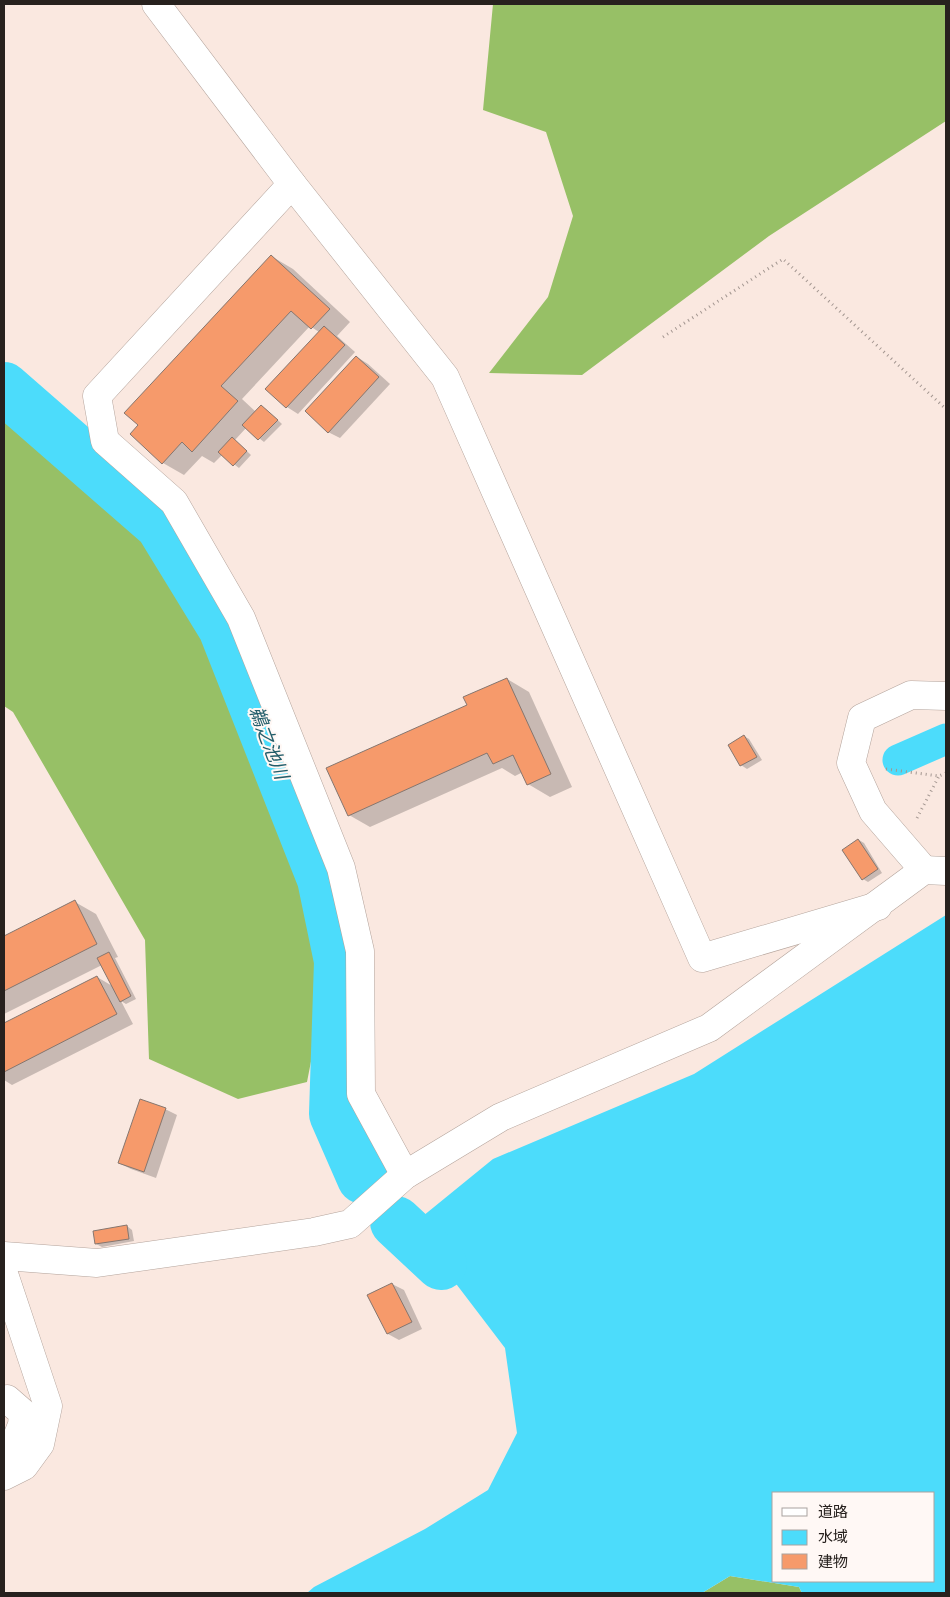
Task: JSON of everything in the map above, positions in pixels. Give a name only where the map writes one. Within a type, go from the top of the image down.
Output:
[{"type":"street","points":[[156,4],[292,184],[445,377],[702,958],[878,906]]},
{"type":"street","points":[[292,184],[97,396],[104,441],[174,502],[241,618],[338,859],[360,951],[361,1094],[405,1175]]},
{"type":"street","points":[[4,1256],[97,1263],[323,1230],[350,1224],[405,1175],[501,1117],[708,1028],[878,906],[935,871],[873,810],[851,763],[862,718],[911,695],[946,696]]},
{"type":"street","points":[[4,1274],[48,1406],[40,1444],[24,1466],[4,1476]]},
{"type":"street","points":[[4,1400],[7,1399],[23,1413],[22,1425],[4,1470]]},
{"type":"path","points":[[663,337],[783,259],[946,409]]},
{"type":"path","points":[[884,768],[939,776],[946,773]]},
{"type":"path","points":[[918,827],[917,818],[939,776]]},
{"type":"green space","points":[[493,4],[946,4],[946,121],[769,236],[582,375],[489,373],[548,297],[573,216],[546,132],[483,110]]},
{"type":"green space","points":[[4,406],[60,454],[151,539],[211,640],[303,876],[329,969],[307,1082],[238,1099],[149,1059],[145,940],[13,712],[4,706]]},
{"type":"green space","points":[[730,1576],[799,1587],[802,1593],[702,1593]]},
{"type":"water","points":[[946,915],[946,1593],[802,1593],[799,1587],[730,1576],[702,1593],[307,1593],[314,1587],[425,1529],[488,1490],[517,1433],[505,1348],[441,1264],[423,1216],[493,1159],[694,1074]]},
{"type":"building","points":[[271,255],[330,309],[311,329],[291,311],[221,386],[238,401],[192,452],[182,442],[162,464],[130,434],[138,425],[124,413]]},
{"type":"building","points":[[324,326],[345,345],[286,408],[265,389]]},
{"type":"building","points":[[356,356],[379,377],[328,433],[305,411]]},
{"type":"building","points":[[261,405],[278,420],[258,440],[242,425]]},
{"type":"building","points":[[232,437],[247,451],[233,466],[218,452]]},
{"type":"building","points":[[507,678],[551,774],[527,785],[513,755],[493,764],[487,753],[348,816],[326,768],[467,705],[463,697]]},
{"type":"building","points":[[744,735],[757,757],[740,766],[728,745]]},
{"type":"building","points":[[858,839],[878,869],[862,880],[842,850]]},
{"type":"building","points":[[75,900],[97,944],[4,991],[4,936]]},
{"type":"building","points":[[109,952],[131,996],[120,1002],[97,958]]},
{"type":"building","points":[[97,976],[117,1014],[4,1072],[4,1023]]},
{"type":"building","points":[[140,1099],[166,1108],[144,1172],[118,1163]]},
{"type":"building","points":[[127,1225],[129,1239],[95,1244],[93,1231]]},
{"type":"building","points":[[392,1283],[412,1322],[387,1334],[367,1295]]},
{"type":"waterway","name":"鵜之池川","points":[[4,388],[161,525],[224,628],[323,879],[340,961],[335,1114],[363,1178]]},
{"type":"waterway","points":[[898,760],[946,739]]},
{"type":"waterway","name":"鵜之池川","points":[[396,1222],[441,1264]]}]
